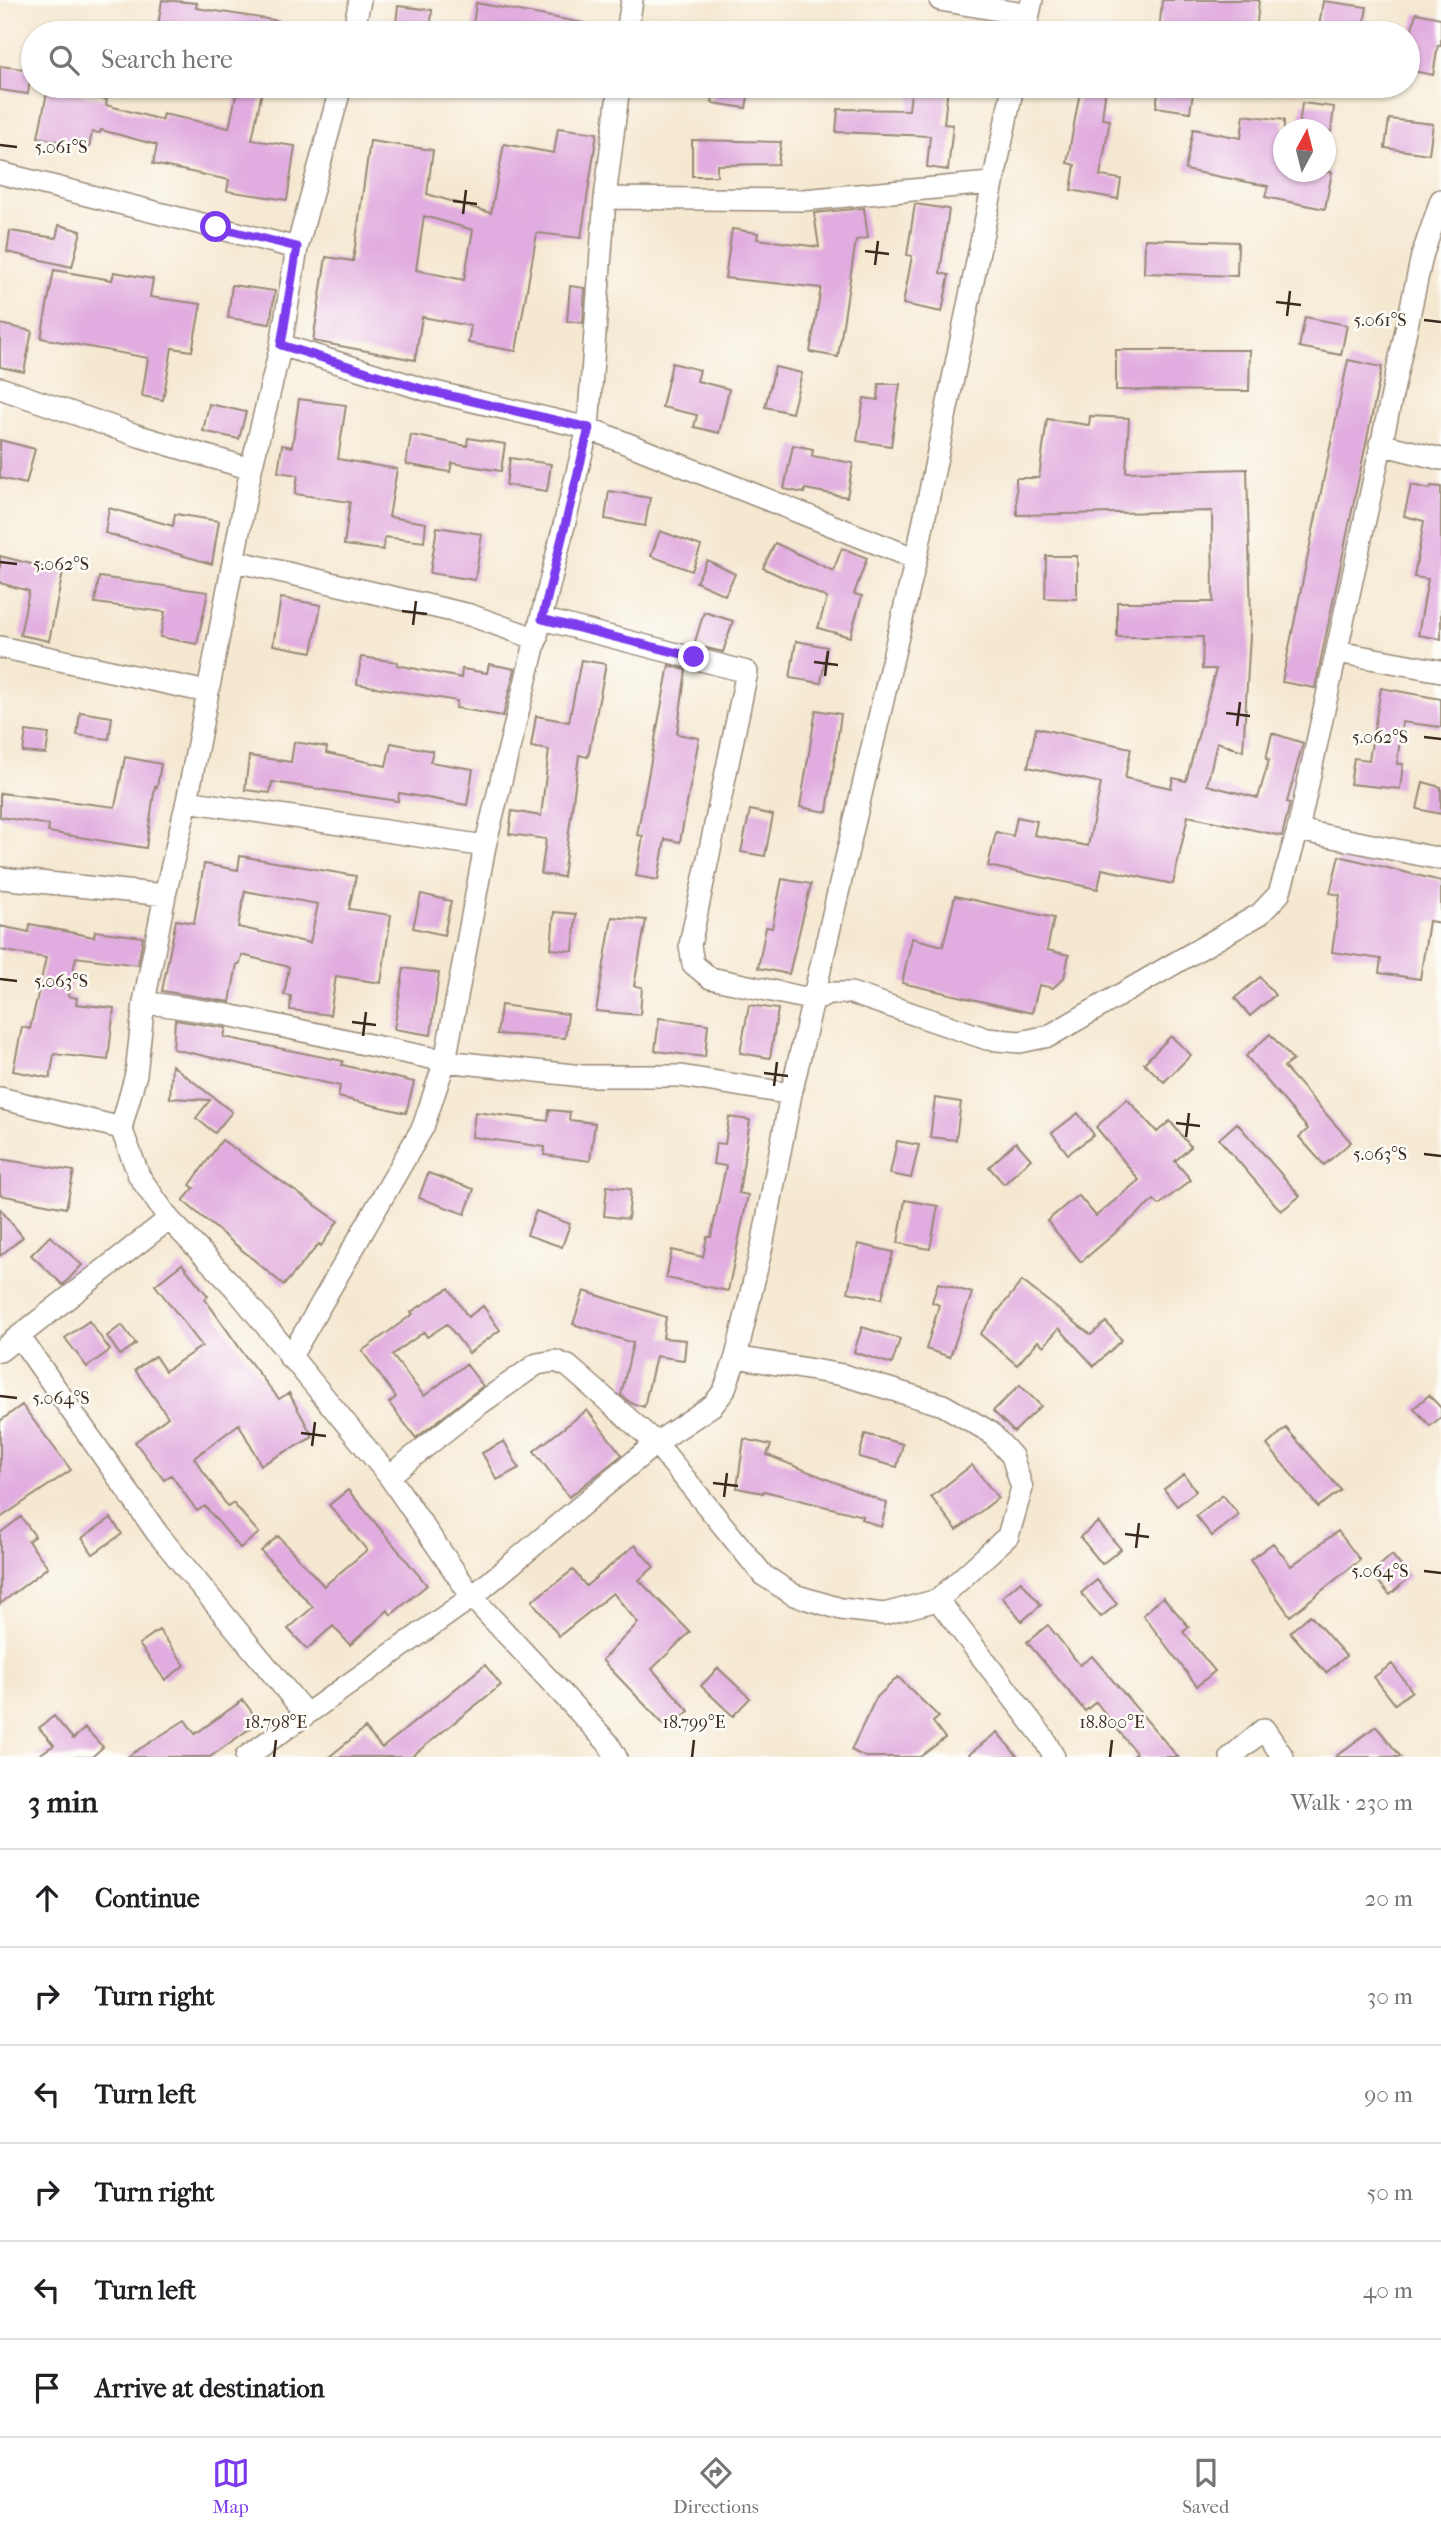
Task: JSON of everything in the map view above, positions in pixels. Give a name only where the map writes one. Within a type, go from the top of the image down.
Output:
[{"type":"street","points":[[355,21],[360,0]]},
{"type":"street","points":[[629,21],[632,0]]},
{"type":"street","points":[[940,0],[1029,16]]},
{"type":"street","points":[[338,98],[297,247],[281,345],[251,469],[235,561],[206,692],[187,802],[165,895],[144,1003],[136,1074],[121,1128],[139,1176],[169,1219],[235,1288],[389,1476],[472,1597],[608,1744],[616,1757]]},
{"type":"street","points":[[290,1358],[423,1127],[445,1061],[485,846],[589,428],[605,198],[618,98]]},
{"type":"street","points":[[246,1757],[472,1597],[656,1443],[713,1405],[724,1391],[736,1357],[762,1246],[791,1094],[916,559],[961,352],[990,183],[1010,98]]},
{"type":"street","points":[[0,173],[297,247]]},
{"type":"street","points":[[605,198],[803,200],[990,183]]},
{"type":"street","points":[[235,561],[470,615],[747,673],[690,945],[693,964],[710,978],[815,1000],[828,993],[851,993],[987,1039],[1020,1042],[1049,1036],[1260,914],[1279,894],[1298,830],[1380,444],[1432,259],[1441,200]]},
{"type":"street","points":[[281,345],[425,390],[589,428],[916,559]]},
{"type":"street","points":[[0,387],[139,436],[251,469]]},
{"type":"street","points":[[1380,444],[1441,459]]},
{"type":"street","points":[[0,647],[206,692]]},
{"type":"street","points":[[1337,652],[1441,671]]},
{"type":"street","points":[[187,802],[485,846]]},
{"type":"street","points":[[1298,830],[1441,859]]},
{"type":"street","points":[[0,878],[165,895]]},
{"type":"street","points":[[144,1003],[223,1014],[445,1061],[582,1076],[681,1076],[791,1094]]},
{"type":"street","points":[[0,1098],[121,1128]]},
{"type":"street","points":[[0,1351],[169,1219]]},
{"type":"street","points":[[19,1336],[157,1534],[305,1713]]},
{"type":"street","points":[[389,1476],[474,1408],[537,1364],[555,1362],[568,1366],[656,1443],[763,1575],[794,1595],[841,1609],[884,1614],[938,1600],[1008,1536],[1022,1488],[1012,1456],[990,1432],[943,1405],[843,1375],[736,1357]]},
{"type":"street","points":[[938,1600],[1043,1737],[1054,1757]]},
{"type":"street","points":[[1231,1757],[1264,1729],[1283,1757]]},
{"type":"building","points":[[162,0],[197,3],[196,8],[280,21],[159,21]]},
{"type":"building","points":[[1162,0],[1259,0],[1257,21],[1160,21]]},
{"type":"building","points":[[1323,1],[1367,7],[1365,21],[1320,21]]},
{"type":"building","points":[[476,3],[573,21],[474,21]]},
{"type":"building","points":[[398,6],[432,10],[431,21],[396,21]]},
{"type":"building","points":[[1416,13],[1441,18],[1441,46],[1438,45],[1433,75],[1420,72],[1420,21],[1414,21]]},
{"type":"building","points":[[0,66],[21,69],[21,93],[0,90]]},
{"type":"building","points":[[46,98],[97,98],[107,100],[106,105],[162,120],[163,114],[229,128],[235,98],[261,98],[252,140],[295,146],[287,200],[227,191],[229,180],[153,164],[157,145],[101,130],[100,133],[92,132],[89,148],[38,137]]},
{"type":"building","points":[[713,98],[748,98],[746,108],[712,103]]},
{"type":"building","points":[[910,98],[947,98],[944,124],[953,125],[948,170],[927,167],[930,136],[836,132],[838,109],[909,110]]},
{"type":"building","points":[[1079,98],[1105,98],[1102,119],[1110,120],[1100,176],[1121,179],[1118,199],[1071,190],[1075,165],[1067,163]]},
{"type":"building","points":[[1157,98],[1192,98],[1190,112],[1156,107]]},
{"type":"building","points":[[1302,103],[1334,107],[1333,119],[1300,119]]},
{"type":"building","points":[[1244,115],[1276,119],[1273,119],[1273,182],[1330,182],[1325,209],[1265,197],[1268,186],[1185,170],[1193,129],[1241,138]]},
{"type":"building","points":[[1389,119],[1433,124],[1429,154],[1385,148]]},
{"type":"building","points":[[558,128],[597,133],[581,238],[537,233],[516,351],[468,343],[471,326],[422,317],[415,360],[313,341],[326,257],[353,261],[370,141],[433,150],[427,194],[491,213],[504,144],[554,153]],"holes":[[[424,216],[473,230],[464,280],[416,270]]]},
{"type":"building","points":[[692,140],[781,142],[778,164],[717,165],[717,176],[692,176]]},
{"type":"building","points":[[915,204],[949,209],[940,273],[949,275],[942,312],[903,304],[912,256],[907,255]]},
{"type":"building","points":[[864,208],[868,238],[856,240],[838,357],[810,352],[821,288],[725,278],[732,229],[758,233],[757,239],[819,247],[814,213]]},
{"type":"building","points":[[59,225],[81,231],[72,267],[7,252],[10,231],[56,238]]},
{"type":"building","points":[[1145,239],[1238,242],[1237,276],[1144,273]]},
{"type":"building","points":[[54,270],[112,280],[114,272],[153,279],[150,297],[201,304],[192,351],[172,348],[163,400],[142,396],[148,358],[41,338]]},
{"type":"building","points":[[232,285],[275,291],[270,324],[228,318]]},
{"type":"building","points":[[570,286],[585,288],[583,323],[567,321]]},
{"type":"building","points":[[1305,317],[1347,325],[1341,355],[1299,347]]},
{"type":"building","points":[[0,324],[32,331],[24,372],[0,367]]},
{"type":"building","points":[[1116,350],[1250,350],[1249,391],[1116,390]]},
{"type":"building","points":[[1348,360],[1382,367],[1315,688],[1282,682]]},
{"type":"building","points":[[672,363],[700,370],[697,381],[729,389],[719,433],[694,427],[697,415],[662,407]]},
{"type":"building","points":[[775,367],[802,373],[792,413],[765,407]]},
{"type":"building","points":[[879,384],[900,384],[891,446],[857,441],[864,398],[878,400]]},
{"type":"building","points":[[299,399],[346,405],[338,459],[397,469],[389,517],[426,523],[424,542],[385,537],[383,550],[344,545],[350,502],[295,494],[298,475],[278,472],[282,445],[292,447]]},
{"type":"building","points":[[209,404],[246,412],[239,439],[203,431]]},
{"type":"building","points":[[1090,416],[1129,418],[1126,472],[1247,469],[1251,619],[1243,751],[1217,742],[1207,785],[1258,798],[1269,760],[1266,759],[1272,733],[1303,743],[1287,802],[1290,803],[1282,836],[1188,816],[1173,884],[1102,869],[1098,889],[988,866],[996,832],[1013,836],[1017,817],[1037,821],[1034,835],[1088,846],[1101,783],[1028,767],[1036,728],[1131,748],[1125,778],[1171,788],[1173,778],[1186,781],[1216,669],[1202,669],[1203,637],[1117,637],[1117,602],[1213,602],[1212,511],[1017,515],[1016,478],[1039,478],[1047,419],[1089,425]]},
{"type":"building","points":[[411,435],[467,446],[468,438],[505,444],[501,471],[452,463],[450,472],[406,464]]},
{"type":"building","points":[[0,440],[35,449],[26,484],[0,478]]},
{"type":"building","points":[[793,445],[813,449],[812,456],[853,463],[847,497],[805,489],[804,493],[784,489]]},
{"type":"building","points":[[510,458],[551,464],[547,491],[506,485]]},
{"type":"building","points":[[1411,485],[1430,489],[1431,486],[1441,487],[1441,639],[1418,635],[1428,579],[1414,577],[1424,521],[1404,516]]},
{"type":"building","points":[[609,491],[650,498],[645,526],[605,519]]},
{"type":"building","points":[[109,508],[173,526],[175,514],[219,521],[212,564],[105,533]]},
{"type":"building","points":[[437,527],[482,534],[475,580],[430,573]]},
{"type":"building","points":[[660,531],[701,546],[692,571],[651,556]]},
{"type":"building","points":[[775,543],[833,571],[842,548],[867,558],[854,594],[862,596],[850,637],[818,628],[827,598],[763,568]]},
{"type":"building","points":[[0,556],[63,572],[49,641],[20,635],[29,591],[0,583]]},
{"type":"building","points":[[1046,556],[1077,556],[1077,599],[1045,598]]},
{"type":"building","points":[[707,560],[735,574],[725,595],[696,582]]},
{"type":"building","points":[[99,577],[208,592],[197,644],[160,637],[165,612],[95,603]]},
{"type":"building","points":[[281,598],[321,605],[312,652],[273,645]]},
{"type":"building","points":[[704,612],[733,621],[723,652],[694,645]]},
{"type":"building","points":[[796,641],[827,647],[821,683],[790,678]]},
{"type":"building","points":[[361,657],[398,662],[397,665],[461,678],[462,669],[487,673],[489,664],[515,669],[503,716],[456,708],[457,701],[357,684]]},
{"type":"building","points":[[581,660],[606,664],[588,757],[579,755],[563,877],[541,874],[546,839],[509,834],[512,811],[541,816],[549,750],[531,747],[536,716],[569,722]]},
{"type":"building","points":[[669,665],[686,670],[677,734],[699,738],[680,842],[665,839],[658,880],[636,876],[643,836],[637,835]]},
{"type":"building","points":[[1381,688],[1441,699],[1441,727],[1402,722],[1397,764],[1403,764],[1400,789],[1350,784],[1354,758],[1369,760]]},
{"type":"building","points":[[816,710],[841,714],[827,812],[800,807]]},
{"type":"building","points":[[80,712],[112,717],[109,739],[77,735]]},
{"type":"building","points":[[26,731],[49,734],[46,754],[23,752]]},
{"type":"building","points":[[294,742],[327,747],[326,753],[386,766],[391,743],[433,751],[430,762],[473,769],[467,805],[399,793],[398,801],[272,782],[270,793],[245,790],[249,756],[291,762]]},
{"type":"building","points":[[125,757],[161,764],[146,848],[48,832],[49,825],[0,817],[0,793],[115,807]]},
{"type":"building","points":[[1423,782],[1441,787],[1441,814],[1417,809]]},
{"type":"building","points":[[750,810],[773,815],[765,856],[741,852]]},
{"type":"building","points":[[240,856],[356,876],[349,909],[391,915],[381,983],[336,976],[330,1015],[290,1010],[291,996],[284,995],[289,967],[242,955],[240,964],[237,964],[230,1002],[162,991],[176,920],[194,923],[204,864],[238,870]],"holes":[[[245,891],[318,904],[310,943],[238,927]]]},
{"type":"building","points":[[1339,856],[1441,881],[1441,923],[1429,921],[1420,979],[1379,973],[1381,959],[1332,952],[1340,895],[1330,893]]},
{"type":"building","points":[[782,879],[811,884],[789,974],[758,968],[766,927],[772,928]]},
{"type":"building","points":[[421,894],[451,901],[444,935],[413,928]]},
{"type":"building","points":[[955,896],[1054,918],[1047,950],[1069,955],[1064,978],[1053,988],[1039,985],[1032,1013],[902,983],[912,938],[943,946]]},
{"type":"building","points":[[554,912],[576,914],[573,951],[551,949]]},
{"type":"building","points":[[612,917],[646,920],[634,986],[642,987],[640,1015],[596,1011]]},
{"type":"building","points":[[30,924],[94,937],[95,931],[143,937],[138,965],[76,957],[68,996],[77,998],[76,1004],[114,1008],[108,1060],[54,1054],[50,1078],[13,1071],[22,1027],[30,1029],[46,958],[0,950],[0,926],[29,932]]},
{"type":"building","points":[[404,968],[439,973],[431,1035],[394,1029]]},
{"type":"building","points":[[1260,977],[1275,995],[1250,1016],[1235,998]]},
{"type":"building","points":[[501,1005],[568,1014],[565,1038],[497,1034]]},
{"type":"building","points":[[749,1005],[778,1009],[770,1058],[740,1053]]},
{"type":"building","points":[[659,1018],[708,1024],[705,1057],[655,1051]]},
{"type":"building","points":[[175,1020],[226,1028],[224,1037],[343,1061],[342,1065],[414,1082],[406,1113],[338,1097],[340,1086],[173,1049]]},
{"type":"building","points":[[1270,1034],[1293,1060],[1284,1067],[1351,1142],[1324,1165],[1299,1137],[1308,1129],[1246,1056]]},
{"type":"building","points":[[1171,1036],[1191,1055],[1164,1082],[1144,1063]]},
{"type":"building","points":[[172,1065],[232,1112],[215,1133],[196,1118],[210,1100],[170,1098]]},
{"type":"building","points":[[935,1098],[961,1102],[956,1140],[930,1137]]},
{"type":"building","points":[[1127,1099],[1157,1132],[1170,1121],[1191,1147],[1175,1161],[1191,1180],[1159,1205],[1154,1200],[1081,1262],[1047,1221],[1078,1195],[1096,1216],[1139,1180],[1096,1127]]},
{"type":"building","points":[[549,1110],[570,1112],[569,1120],[595,1123],[590,1161],[544,1155],[545,1147],[472,1137],[475,1112],[548,1121]]},
{"type":"building","points":[[1078,1113],[1094,1135],[1068,1154],[1052,1133]]},
{"type":"building","points":[[729,1117],[750,1120],[739,1193],[748,1195],[728,1291],[666,1278],[672,1250],[703,1257],[707,1237],[711,1237],[726,1166],[713,1164],[716,1143],[725,1144]]},
{"type":"building","points":[[1237,1123],[1300,1196],[1281,1211],[1219,1139]]},
{"type":"building","points":[[222,1140],[338,1221],[321,1246],[319,1244],[284,1285],[183,1201],[194,1188],[190,1185]]},
{"type":"building","points":[[897,1141],[919,1145],[911,1178],[890,1174]]},
{"type":"building","points":[[1016,1142],[1031,1159],[1004,1184],[989,1167]]},
{"type":"building","points":[[0,1159],[74,1171],[66,1208],[0,1195]]},
{"type":"building","points":[[428,1173],[474,1189],[465,1214],[419,1198]]},
{"type":"building","points":[[607,1186],[631,1189],[628,1219],[604,1216]]},
{"type":"building","points":[[905,1200],[938,1206],[930,1249],[898,1243]]},
{"type":"building","points":[[0,1209],[23,1237],[0,1256]]},
{"type":"building","points":[[536,1211],[570,1224],[562,1247],[527,1235]]},
{"type":"building","points":[[50,1236],[82,1265],[63,1285],[31,1255]]},
{"type":"building","points":[[858,1244],[893,1252],[882,1299],[848,1292]]},
{"type":"building","points":[[182,1264],[208,1296],[205,1299],[279,1399],[289,1393],[313,1437],[261,1465],[239,1424],[194,1458],[228,1507],[233,1503],[259,1533],[240,1548],[205,1506],[197,1511],[171,1475],[164,1480],[135,1442],[168,1417],[135,1370],[155,1356],[165,1371],[202,1346],[155,1285]]},
{"type":"building","points":[[1022,1281],[1091,1335],[1106,1322],[1122,1340],[1094,1366],[1059,1328],[1044,1346],[1038,1341],[1017,1365],[980,1334]]},
{"type":"building","points":[[938,1283],[972,1293],[950,1357],[926,1349],[939,1305],[932,1302]]},
{"type":"building","points":[[449,1288],[468,1317],[483,1306],[500,1330],[469,1353],[447,1324],[427,1337],[424,1332],[392,1355],[424,1396],[466,1364],[483,1386],[416,1438],[389,1403],[396,1397],[362,1351],[413,1314],[411,1312]]},
{"type":"building","points":[[584,1291],[666,1317],[663,1338],[686,1340],[684,1360],[656,1356],[644,1407],[631,1403],[621,1395],[633,1343],[573,1324]]},
{"type":"building","points":[[89,1321],[110,1350],[87,1367],[65,1338]]},
{"type":"building","points":[[122,1325],[136,1344],[120,1355],[107,1336]]},
{"type":"building","points":[[862,1327],[900,1339],[892,1364],[854,1352]]},
{"type":"building","points":[[1020,1385],[1041,1406],[1014,1432],[993,1411]]},
{"type":"building","points":[[1429,1395],[1441,1408],[1441,1417],[1430,1426],[1414,1408]]},
{"type":"building","points":[[22,1405],[71,1470],[0,1518],[0,1421]]},
{"type":"building","points":[[587,1410],[622,1455],[569,1497],[534,1451]]},
{"type":"building","points":[[1286,1428],[1341,1490],[1318,1507],[1267,1445]]},
{"type":"building","points":[[865,1434],[903,1444],[897,1467],[859,1457]]},
{"type":"building","points":[[744,1439],[771,1445],[767,1455],[887,1503],[881,1527],[861,1519],[863,1516],[764,1491],[737,1488]]},
{"type":"building","points":[[504,1441],[519,1468],[497,1480],[482,1453]]},
{"type":"building","points":[[972,1465],[998,1498],[957,1530],[931,1497]]},
{"type":"building","points":[[1184,1474],[1196,1491],[1177,1506],[1164,1489]]},
{"type":"building","points":[[348,1490],[427,1585],[391,1615],[388,1610],[350,1645],[333,1626],[307,1649],[288,1629],[313,1607],[261,1551],[278,1536],[324,1586],[367,1550],[329,1505]]},
{"type":"building","points":[[1223,1495],[1239,1515],[1212,1536],[1196,1516]]},
{"type":"building","points":[[21,1517],[35,1536],[28,1541],[48,1567],[0,1604],[0,1533]]},
{"type":"building","points":[[111,1518],[122,1534],[93,1554],[82,1538]]},
{"type":"building","points":[[1098,1522],[1121,1549],[1102,1564],[1080,1537]]},
{"type":"building","points":[[1338,1531],[1360,1560],[1290,1616],[1250,1560],[1273,1543],[1291,1566]]},
{"type":"building","points":[[635,1545],[654,1567],[639,1580],[690,1632],[652,1669],[689,1711],[668,1729],[602,1660],[638,1623],[613,1593],[559,1636],[532,1601],[573,1570],[586,1586]]},
{"type":"building","points":[[1392,1555],[1410,1577],[1390,1595],[1371,1573]]},
{"type":"building","points":[[1097,1580],[1117,1604],[1101,1617],[1081,1593]]},
{"type":"building","points":[[1021,1581],[1041,1605],[1022,1621],[1002,1597]]},
{"type":"building","points":[[1163,1597],[1189,1627],[1183,1632],[1215,1671],[1197,1686],[1143,1615]]},
{"type":"building","points":[[1310,1615],[1346,1656],[1326,1673],[1290,1632]]},
{"type":"building","points":[[1048,1625],[1080,1665],[1092,1656],[1178,1757],[1131,1757],[1136,1753],[1096,1702],[1085,1711],[1027,1642]]},
{"type":"building","points":[[159,1630],[185,1665],[165,1680],[139,1644]]},
{"type":"building","points":[[1392,1664],[1412,1691],[1395,1704],[1374,1677]]},
{"type":"building","points":[[485,1665],[501,1685],[411,1757],[329,1757],[365,1728],[382,1748]]},
{"type":"building","points":[[718,1668],[750,1698],[733,1716],[701,1686]]},
{"type":"building","points":[[898,1677],[939,1717],[933,1722],[945,1738],[920,1757],[865,1757],[851,1750],[876,1698]]},
{"type":"building","points":[[243,1700],[259,1722],[210,1757],[127,1757],[185,1720],[195,1734]]},
{"type":"building","points":[[54,1716],[73,1739],[85,1728],[103,1747],[92,1757],[36,1757],[54,1745],[39,1728]]},
{"type":"building","points":[[1376,1726],[1401,1757],[1335,1757]]},
{"type":"building","points":[[997,1732],[1018,1757],[966,1757]]},
{"type":"route","points":[[216,227],[297,247],[281,345],[425,390],[589,428],[542,619],[694,657]]}]
